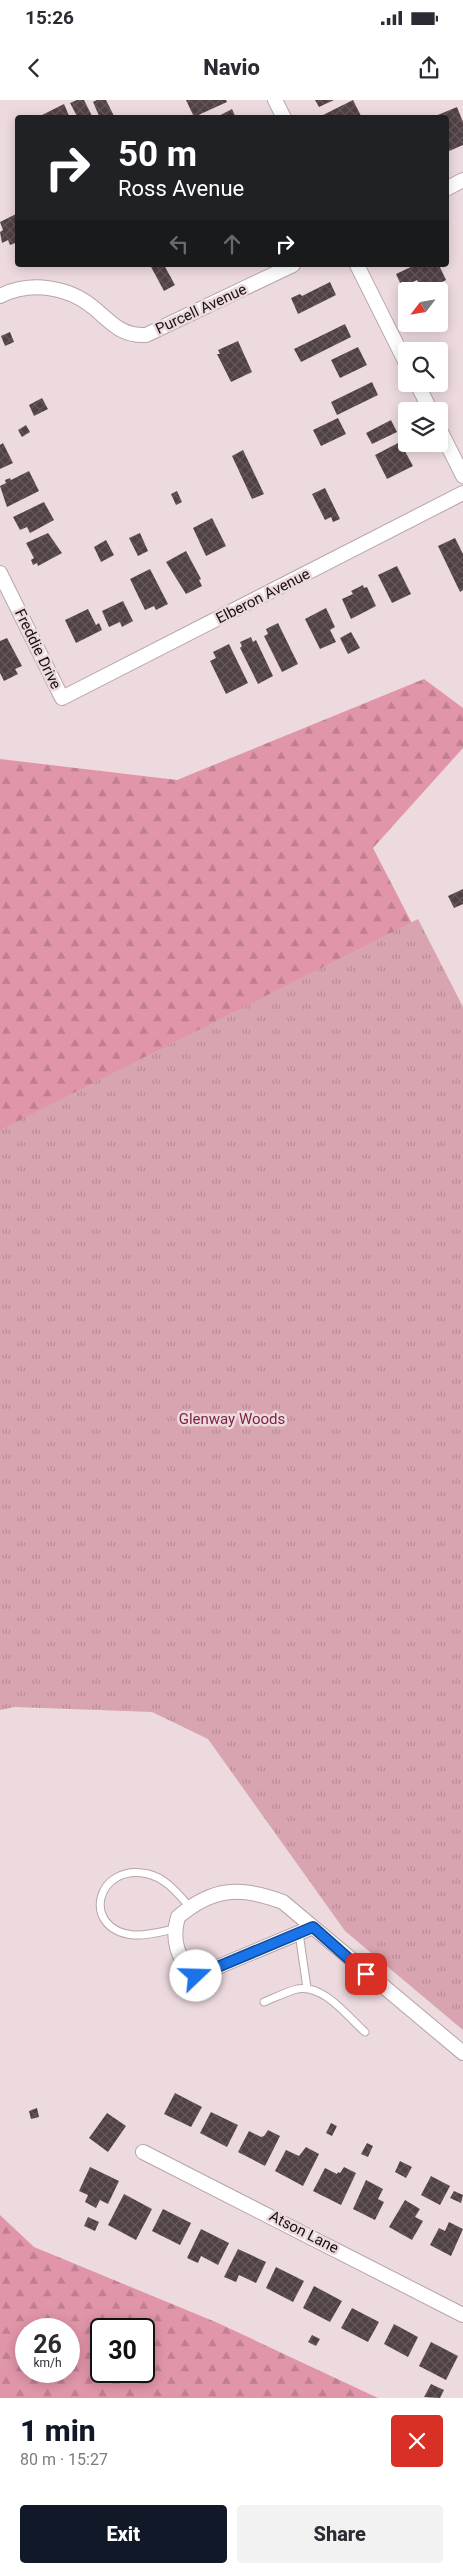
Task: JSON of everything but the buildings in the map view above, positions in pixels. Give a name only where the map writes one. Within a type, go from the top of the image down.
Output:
[{"type":"street","points":[[275,100],[282,115]]},
{"type":"street","points":[[449,187],[463,180]]},
{"type":"street","name":"Purcell Avenue","points":[[0,296],[27,288],[62,291],[93,307],[114,327],[124,332],[146,335],[156,332],[289,267]]},
{"type":"street","points":[[358,267],[398,347]]},
{"type":"street","points":[[448,446],[463,476]]},
{"type":"street","name":"Elberon Avenue","points":[[62,698],[463,493]]},
{"type":"street","name":"Freddie Drive","points":[[0,573],[62,698]]},
{"type":"street","points":[[313,1927],[196,1976],[184,1966],[175,1940],[174,1929],[178,1917],[190,1906],[214,1893],[240,1891],[260,1893],[283,1902],[313,1927],[463,2054]]},
{"type":"street","name":"Atson Lane","points":[[144,2152],[463,2315]]},
{"type":"lane","points":[[174,1929],[133,1935],[117,1930],[109,1925],[102,1915],[100,1898],[102,1890],[115,1879],[129,1873],[148,1874],[168,1884],[190,1906]]},
{"type":"lane","points":[[299,1934],[306,1988]]},
{"type":"lane","points":[[264,2002],[306,1988],[321,1992],[365,2032]]},
{"type":"green space","name":"Glenway Woods","points":[[424,679],[463,708],[463,748],[373,848],[463,1022],[463,1915],[335,1917],[242,1721],[0,1686],[0,759],[177,780]]},
{"type":"green space","name":"Glenway Woods","points":[[418,919],[463,1007],[463,2030],[345,1931],[208,1739],[152,1712],[15,1707],[0,1710],[0,1130]]},
{"type":"green space","points":[[0,2215],[34,2247],[218,2323],[378,2398],[0,2398]]},
{"type":"route","points":[[196,1976],[240,1960],[313,1927],[366,1974]]}]
